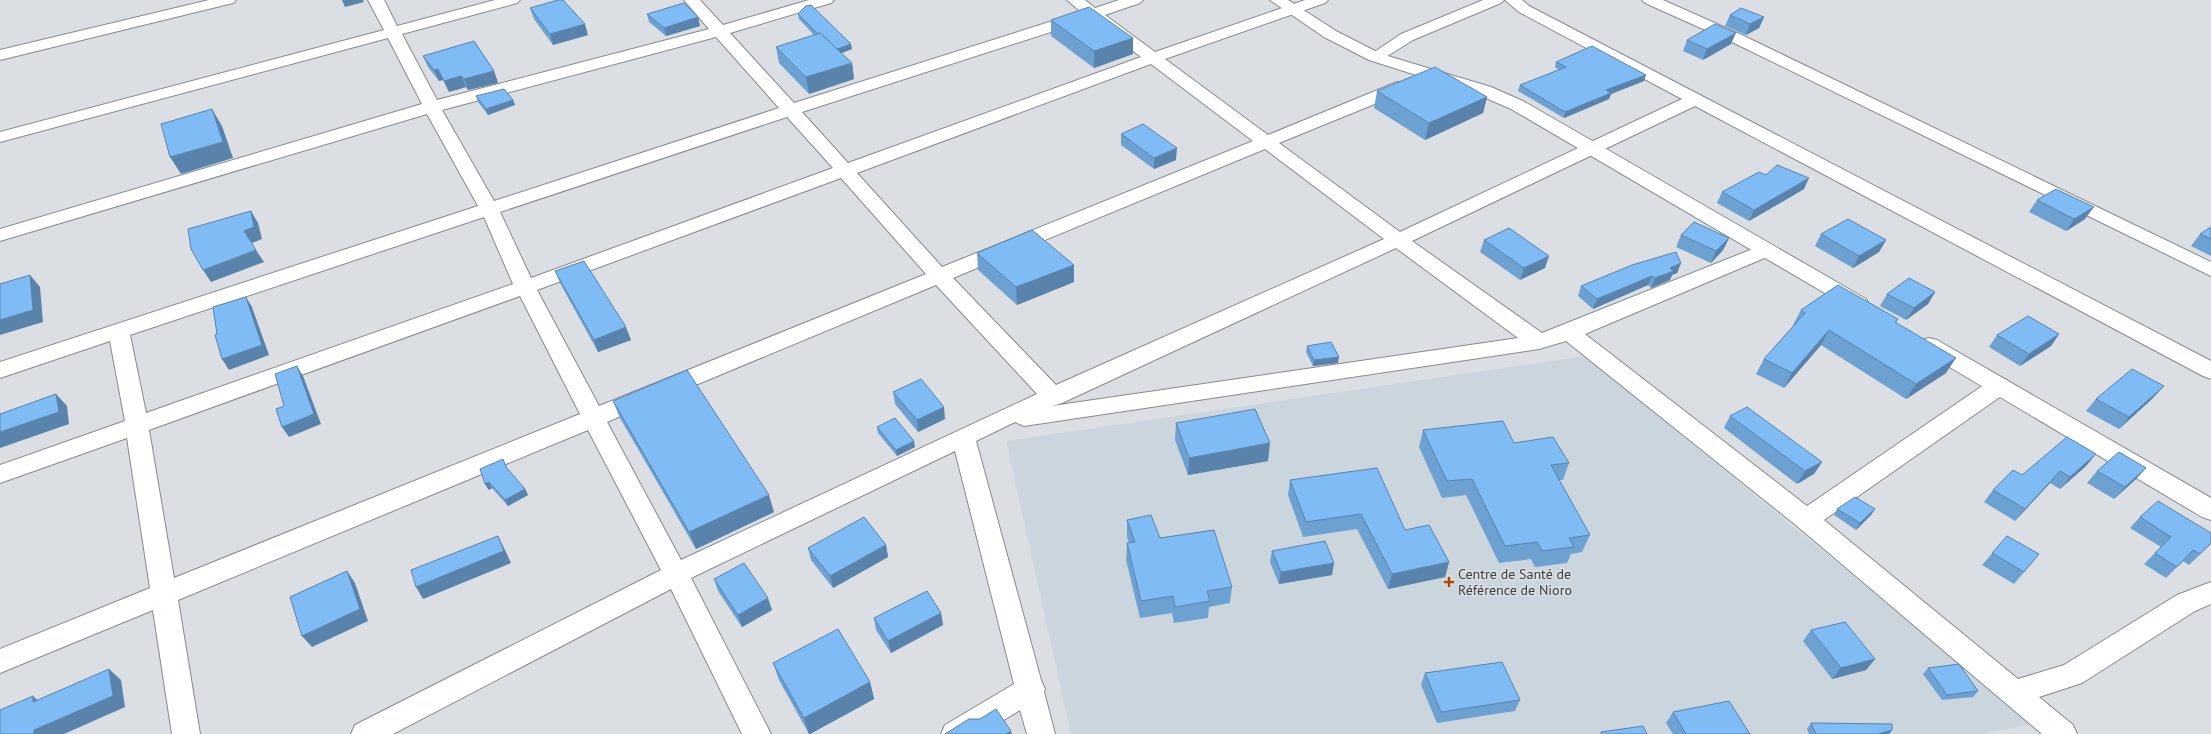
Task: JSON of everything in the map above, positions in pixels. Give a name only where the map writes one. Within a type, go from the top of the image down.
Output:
[{"type":"street","points":[[0,55],[228,0]]},
{"type":"street","points":[[376,0],[432,107],[489,208],[525,288],[592,418],[676,574],[757,734]]},
{"type":"street","points":[[0,137],[512,0]]},
{"type":"street","points":[[692,0],[939,276],[1054,397]]},
{"type":"street","points":[[0,235],[432,107],[719,31],[826,0]]},
{"type":"street","points":[[1075,0],[1398,240],[1539,342]]},
{"type":"street","points":[[0,370],[119,332],[489,208],[1135,0]]},
{"type":"street","points":[[0,474],[525,288],[1153,58],[1285,5],[1320,0]]},
{"type":"street","points":[[1375,57],[1406,37],[1496,0]]},
{"type":"street","points":[[1513,0],[1524,9],[1695,100],[2211,371]]},
{"type":"street","points":[[1650,0],[1748,43],[2211,270]]},
{"type":"street","points":[[1285,5],[1330,34],[1375,57],[1393,64],[1424,72],[1485,92],[1517,105],[1876,314]]},
{"type":"street","points":[[0,661],[1408,84],[1424,72]]},
{"type":"street","points":[[365,734],[676,574],[995,422],[1054,397],[1398,240],[1695,100]]},
{"type":"street","points":[[995,422],[1539,342],[1569,332],[1767,250]]},
{"type":"street","points":[[119,332],[137,425],[186,734]]},
{"type":"street","points":[[1569,332],[1806,520],[2063,734]]},
{"type":"street","points":[[1910,334],[2211,510]]},
{"type":"street","points":[[1806,520],[1999,386]]},
{"type":"street","points":[[963,438],[1031,689],[1041,734]]},
{"type":"street","points":[[2014,693],[2072,674],[2186,603],[2211,593]]},
{"type":"street","points":[[955,734],[1031,689]]},
{"type":"shaded area","name":"Centre de Santé de Référence de Nioro","points":[[1585,356],[2034,724],[1981,734],[1071,734],[1006,441]]},
{"type":"building","points":[[563,0],[585,24],[550,34],[530,8]]},
{"type":"building","points":[[684,3],[698,17],[664,28],[647,14]]},
{"type":"building","points":[[811,5],[851,44],[837,49],[820,33],[818,34],[798,14],[806,6]]},
{"type":"building","points":[[1089,7],[1133,38],[1094,51],[1051,20]]},
{"type":"building","points":[[1741,8],[1764,17],[1750,24],[1730,15]]},
{"type":"building","points":[[1715,24],[1736,33],[1707,49],[1687,40]]},
{"type":"building","points":[[820,33],[852,63],[806,77],[776,47]]},
{"type":"building","points":[[474,41],[494,71],[464,79],[461,76],[444,81],[438,69],[434,70],[423,56]]},
{"type":"building","points":[[1592,46],[1646,75],[1606,90],[1611,93],[1565,112],[1520,85],[1566,67],[1556,62]]},
{"type":"building","points":[[1435,67],[1487,97],[1429,123],[1377,91]]},
{"type":"building","points":[[504,89],[513,100],[486,109],[476,96]]},
{"type":"building","points":[[212,109],[223,142],[170,157],[161,124]]},
{"type":"building","points":[[1143,124],[1177,148],[1154,158],[1121,134]]},
{"type":"building","points":[[1777,165],[1809,178],[1754,210],[1722,192],[1759,172],[1766,175]]},
{"type":"building","points":[[2056,189],[2094,207],[2074,219],[2037,200]]},
{"type":"building","points":[[251,211],[254,227],[244,231],[256,250],[203,270],[191,249],[188,229]]},
{"type":"building","points":[[1848,219],[1886,240],[1859,256],[1821,234]]},
{"type":"building","points":[[1694,222],[1729,238],[1716,251],[1681,235]]},
{"type":"building","points":[[2211,227],[2211,239],[2200,234]]},
{"type":"building","points":[[1509,228],[1549,256],[1524,268],[1484,240]]},
{"type":"building","points":[[1032,230],[1074,265],[1016,287],[977,253]]},
{"type":"building","points":[[1676,252],[1681,263],[1670,268],[1674,271],[1655,278],[1652,276],[1597,299],[1581,286],[1632,265]]},
{"type":"building","points":[[584,261],[626,327],[594,340],[555,271]]},
{"type":"building","points":[[30,275],[33,310],[0,320],[0,284]]},
{"type":"building","points":[[1909,278],[1935,292],[1914,308],[1887,294]]},
{"type":"building","points":[[1838,285],[1898,319],[1895,322],[1956,358],[1916,384],[1829,330],[1792,373],[1764,359],[1805,313],[1801,310]]},
{"type":"building","points":[[246,297],[262,345],[222,359],[215,335],[217,334],[213,307]]},
{"type":"building","points":[[2028,316],[2059,334],[2029,354],[1997,335]]},
{"type":"building","points":[[1331,342],[1339,357],[1314,360],[1307,346]]},
{"type":"building","points":[[297,366],[314,414],[282,427],[276,409],[284,406],[275,374]]},
{"type":"building","points":[[2132,369],[2164,386],[2129,417],[2096,399]]},
{"type":"building","points":[[687,370],[769,495],[689,532],[613,401]]},
{"type":"building","points":[[921,379],[944,407],[917,420],[893,392]]},
{"type":"building","points":[[56,394],[59,412],[0,432],[0,414]]},
{"type":"building","points":[[1747,407],[1822,462],[1805,471],[1730,416]]},
{"type":"building","points":[[1255,409],[1270,443],[1189,458],[1176,423]]},
{"type":"building","points":[[895,418],[914,441],[896,450],[877,427]]},
{"type":"building","points":[[1503,421],[1514,443],[1553,437],[1569,463],[1551,465],[1590,535],[1569,538],[1574,547],[1542,551],[1537,542],[1505,546],[1472,479],[1447,481],[1423,430]]},
{"type":"building","points":[[2067,437],[2096,454],[2070,477],[2060,471],[2025,509],[1993,490],[2013,470],[2022,475]]},
{"type":"building","points":[[2119,452],[2146,468],[2125,487],[2097,471]]},
{"type":"building","points":[[503,459],[506,467],[525,489],[505,500],[489,482],[485,484],[480,469]]},
{"type":"building","points":[[1377,468],[1405,530],[1429,525],[1449,562],[1392,574],[1361,514],[1306,522],[1290,480]]},
{"type":"building","points":[[1855,497],[1875,509],[1860,523],[1837,509]]},
{"type":"building","points":[[2158,501],[2211,533],[2211,543],[2200,554],[2193,550],[2177,567],[2155,553],[2171,537],[2140,517]]},
{"type":"building","points":[[1151,515],[1160,538],[1214,530],[1232,587],[1207,591],[1210,601],[1175,607],[1173,596],[1141,601],[1127,543],[1135,542],[1127,520]]},
{"type":"building","points":[[864,517],[886,545],[830,576],[808,548]]},
{"type":"building","points":[[498,536],[504,551],[416,587],[411,570]]},
{"type":"building","points":[[2007,536],[2039,554],[2024,572],[1992,553]]},
{"type":"building","points":[[1325,541],[1334,563],[1281,572],[1272,551]]},
{"type":"building","points":[[744,563],[768,598],[738,615],[714,579]]},
{"type":"building","points":[[347,571],[360,609],[302,636],[290,597]]},
{"type":"building","points":[[927,591],[941,613],[888,641],[874,618]]},
{"type":"building","points":[[1845,622],[1875,659],[1841,668],[1811,630]]},
{"type":"building","points":[[838,629],[870,682],[804,718],[773,663]]},
{"type":"building","points":[[1502,662],[1520,700],[1441,712],[1425,673]]},
{"type":"building","points":[[1959,664],[1978,691],[1947,695],[1928,668]]},
{"type":"building","points":[[109,669],[113,696],[34,730],[34,734],[0,734],[0,710],[33,696],[33,702]]},
{"type":"building","points":[[1729,701],[1750,734],[1686,734],[1673,712]]},
{"type":"building","points":[[996,709],[1011,731],[1006,734],[945,734],[969,719],[980,719]]},
{"type":"building","points":[[1811,723],[1892,724],[1892,730],[1878,734],[1816,734]]},
{"type":"building","points":[[1643,726],[1647,734],[1601,734],[1601,732]]},
{"type":"place","name":"Centre de Santé de Référence de Nioro","points":[[1449,582]]}]
